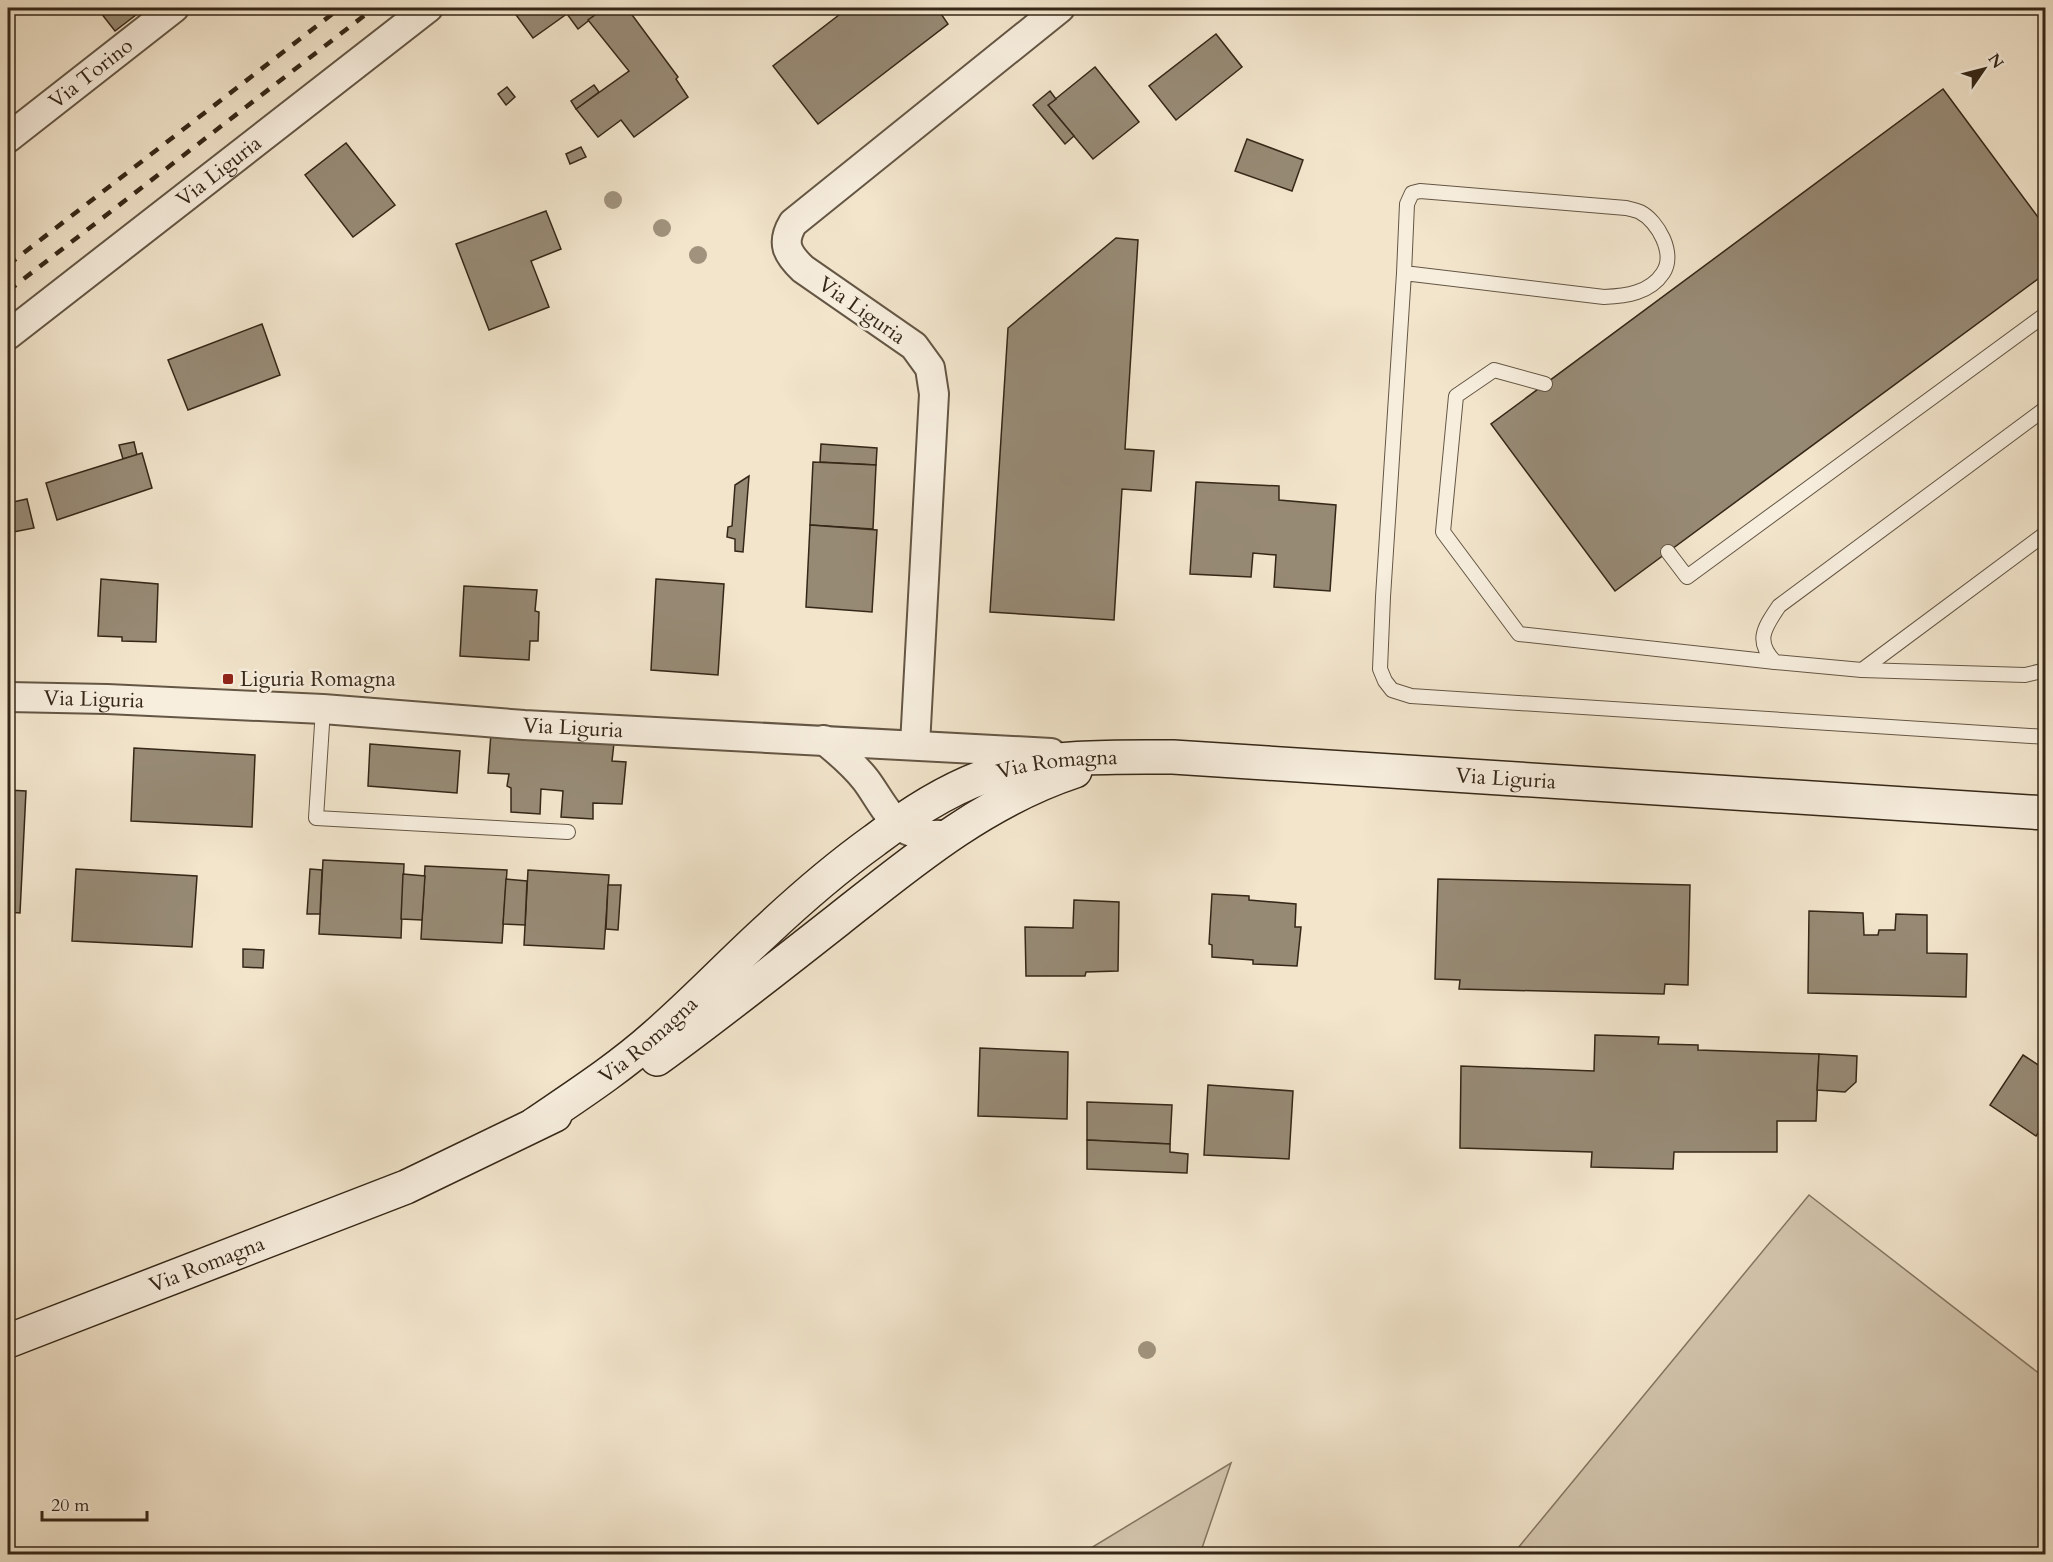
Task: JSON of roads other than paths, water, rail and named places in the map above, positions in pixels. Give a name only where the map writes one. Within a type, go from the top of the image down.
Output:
[{"type":"main road","name":"Via Romagna","points":[[535,1124],[581,1093],[656,1036],[793,906],[896,824],[952,790],[986,776],[1040,763],[1116,757]]},
{"type":"main road","name":"Via Romagna","points":[[8,1341],[406,1187],[597,1096],[645,1068],[702,1026],[949,835],[986,811],[1044,783],[1116,757]]},
{"type":"main road","name":"Via Liguria","points":[[1116,757],[1173,757],[2046,813]]},
{"type":"street","name":"Via Torino","points":[[8,138],[174,8]]},
{"type":"street","name":"Via Liguria","points":[[8,335],[428,8]]},
{"type":"street","name":"Via Liguria","points":[[915,745],[933,394],[930,368],[914,346],[793,260],[787,247],[786,235],[793,223],[1060,8]]},
{"type":"street","name":"Via Liguria","points":[[8,698],[107,699],[322,709],[524,724],[1116,757]]},
{"type":"street","points":[[824,740],[857,770],[896,824],[924,835],[949,835]]},
{"type":"street","points":[[968,748],[986,776],[990,795],[986,811]]},
{"type":"lane","points":[[1404,273],[1604,297],[1627,296],[1646,288],[1664,273],[1667,258],[1663,238],[1641,212],[1420,191],[1412,194],[1407,204],[1380,669],[1392,690],[1411,696],[2046,737]]},
{"type":"lane","points":[[1668,552],[1687,577],[2046,314]]},
{"type":"lane","points":[[1545,384],[1494,370],[1456,396],[1443,532],[1519,634],[1862,670],[2025,675],[2046,670]]},
{"type":"lane","points":[[1775,662],[1766,652],[1763,639],[1766,626],[1779,606],[2046,408]]},
{"type":"lane","points":[[1862,670],[2046,533]]},
{"type":"lane","points":[[322,709],[316,818],[568,832]]},
{"type":"railway","points":[[8,265],[340,8]]},
{"type":"railway","points":[[8,291],[374,8]]},
{"type":"place","name":"Liguria Romagna","points":[[228,679]]}]
